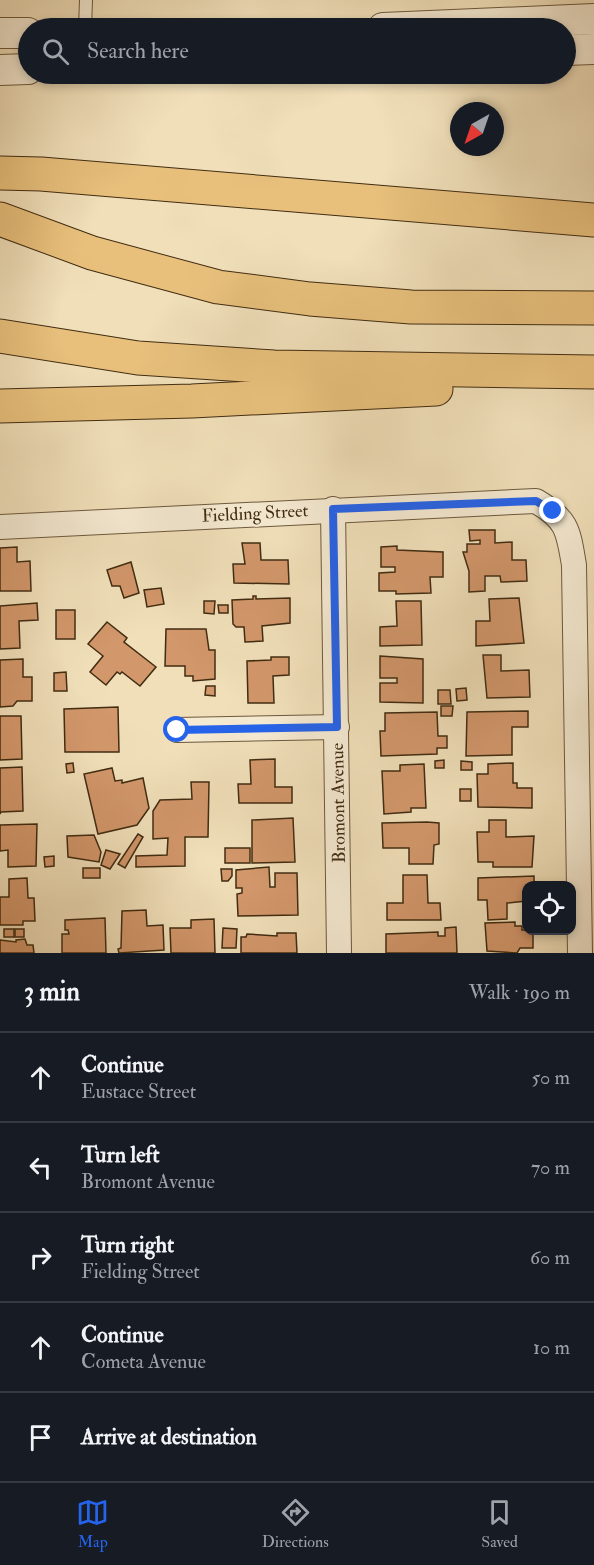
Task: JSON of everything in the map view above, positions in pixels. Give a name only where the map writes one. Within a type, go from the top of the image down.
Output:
[{"type":"highway","points":[[0,173],[41,174],[594,220]]},
{"type":"highway","points":[[0,219],[92,253],[218,287],[310,299],[411,307],[594,308]]},
{"type":"highway","points":[[0,336],[138,358],[274,367],[594,372]]},
{"type":"highway","points":[[0,406],[192,401],[594,381]]},
{"type":"street","points":[[576,20],[594,19]]},
{"type":"street","points":[[0,33],[18,33]]},
{"type":"street","points":[[576,50],[594,49]]},
{"type":"street","points":[[0,70],[18,69]]},
{"type":"street","name":"Fielding Street","points":[[0,527],[333,509],[536,501],[553,511],[568,530],[584,566],[580,953]]},
{"type":"street","name":"Bromont Avenue","points":[[333,509],[339,953]]},
{"type":"street","points":[[177,730],[337,727]]},
{"type":"lane","points":[[85,18],[86,0]]},
{"type":"building","points":[[469,530],[495,530],[495,543],[512,542],[512,560],[526,560],[527,581],[501,582],[500,576],[485,576],[485,591],[469,592],[469,571],[463,552],[467,552],[467,544],[480,544],[480,540],[470,541]]},
{"type":"building","points":[[242,543],[260,543],[261,560],[288,560],[289,584],[234,583],[233,564],[245,564]]},
{"type":"building","points":[[397,546],[397,550],[443,552],[443,577],[430,577],[431,593],[396,594],[396,591],[379,591],[379,573],[395,572],[395,567],[381,567],[381,547]]},
{"type":"building","points":[[17,547],[17,562],[30,561],[31,591],[0,591],[0,548]]},
{"type":"building","points":[[131,562],[139,593],[124,598],[120,586],[112,586],[107,570]]},
{"type":"building","points":[[161,588],[164,604],[147,607],[144,590]]},
{"type":"building","points":[[253,596],[256,596],[256,599],[290,598],[290,623],[262,626],[263,641],[245,642],[244,627],[236,627],[233,624],[232,600],[253,599]]},
{"type":"building","points":[[519,598],[524,643],[476,646],[476,621],[490,621],[489,599]]},
{"type":"building","points":[[204,601],[215,601],[214,614],[204,613]]},
{"type":"building","points":[[396,601],[421,601],[422,645],[380,646],[380,627],[397,626]]},
{"type":"building","points":[[37,603],[38,620],[19,621],[20,648],[0,649],[0,606]]},
{"type":"building","points":[[218,605],[228,605],[228,613],[219,613]]},
{"type":"building","points":[[56,610],[75,610],[75,639],[56,639]]},
{"type":"building","points":[[107,622],[127,638],[124,642],[156,667],[140,686],[122,672],[120,674],[117,672],[106,685],[90,672],[103,656],[88,644]]},
{"type":"building","points":[[166,629],[206,629],[209,650],[215,650],[215,679],[193,681],[193,676],[185,676],[185,666],[165,666]]},
{"type":"building","points":[[483,655],[501,655],[501,671],[529,670],[530,697],[487,698]]},
{"type":"building","points":[[380,656],[423,659],[423,703],[380,702],[380,683],[397,683],[397,678],[380,678]]},
{"type":"building","points":[[271,657],[289,657],[289,675],[273,676],[274,703],[248,703],[247,661],[271,660]]},
{"type":"building","points":[[23,659],[23,677],[32,677],[32,701],[17,701],[13,706],[0,707],[0,660]]},
{"type":"building","points":[[66,672],[67,691],[54,691],[54,673]]},
{"type":"building","points":[[206,686],[215,686],[215,696],[205,695]]},
{"type":"building","points":[[466,688],[467,700],[457,701],[456,689]]},
{"type":"building","points":[[438,690],[450,690],[451,704],[438,704]]},
{"type":"building","points":[[441,706],[453,706],[452,716],[441,716]]},
{"type":"building","points":[[118,707],[119,752],[65,752],[64,709]]},
{"type":"building","points":[[528,711],[528,727],[512,727],[512,755],[466,756],[467,712]]},
{"type":"building","points":[[437,712],[438,736],[447,736],[447,748],[437,748],[437,754],[381,756],[380,731],[385,731],[385,713]]},
{"type":"building","points":[[0,716],[21,716],[22,759],[0,760]]},
{"type":"building","points":[[275,759],[275,787],[292,787],[292,803],[239,803],[238,784],[251,784],[250,760]]},
{"type":"building","points":[[444,760],[444,768],[435,768],[435,761]]},
{"type":"building","points":[[461,761],[472,762],[472,770],[461,770]]},
{"type":"building","points":[[73,763],[74,772],[67,773],[66,764]]},
{"type":"building","points":[[513,763],[513,783],[517,783],[517,788],[532,788],[532,808],[478,807],[477,774],[488,774],[488,764]]},
{"type":"building","points":[[424,764],[426,808],[411,808],[411,812],[384,814],[382,771],[400,771],[400,765]]},
{"type":"building","points":[[22,767],[23,811],[1,812],[0,814],[0,768]]},
{"type":"building","points":[[112,768],[115,781],[122,780],[122,783],[143,778],[149,808],[137,825],[98,834],[84,774]]},
{"type":"building","points":[[191,782],[209,782],[208,837],[185,837],[185,866],[136,867],[136,856],[167,855],[168,838],[153,839],[153,811],[160,800],[192,799]]},
{"type":"building","points":[[460,789],[471,789],[471,801],[460,801]]},
{"type":"building","points":[[293,818],[295,862],[252,863],[252,820]]},
{"type":"building","points":[[489,820],[506,820],[506,837],[534,836],[532,867],[493,867],[493,862],[478,862],[477,832],[489,832]]},
{"type":"building","points":[[382,823],[439,823],[439,844],[434,845],[433,864],[409,864],[409,848],[383,848]]},
{"type":"building","points":[[37,824],[36,866],[8,867],[8,850],[0,851],[0,825]]},
{"type":"building","points":[[138,834],[143,837],[125,868],[118,864]]},
{"type":"building","points":[[94,835],[101,852],[99,862],[68,857],[67,836]]},
{"type":"building","points":[[225,848],[250,848],[250,863],[225,863]]},
{"type":"building","points":[[106,850],[120,854],[110,869],[101,865]]},
{"type":"building","points":[[54,856],[54,866],[45,867],[44,857]]},
{"type":"building","points":[[269,867],[270,887],[275,887],[275,873],[297,873],[298,915],[238,916],[237,894],[242,893],[242,888],[236,888],[236,870]]},
{"type":"building","points":[[83,868],[100,868],[100,878],[83,878]]},
{"type":"building","points":[[221,869],[232,869],[232,876],[228,881],[222,881]]},
{"type":"building","points":[[403,875],[427,875],[428,903],[440,903],[441,920],[387,920],[387,903],[403,903]]},
{"type":"building","points":[[534,876],[534,881],[522,881],[522,901],[507,903],[507,919],[488,920],[487,900],[478,900],[478,878]]},
{"type":"building","points":[[27,878],[28,898],[34,898],[35,921],[23,921],[23,925],[0,925],[0,897],[9,897],[9,879]]},
{"type":"building","points":[[146,910],[147,926],[163,925],[164,950],[119,953],[122,911]]},
{"type":"building","points":[[105,918],[106,953],[62,953],[62,934],[69,934],[68,930],[65,930],[65,920]]},
{"type":"building","points":[[214,919],[215,953],[171,953],[170,928],[191,928],[191,920]]},
{"type":"building","points":[[515,922],[515,926],[522,926],[522,935],[533,935],[533,948],[520,948],[517,953],[487,951],[485,923]]},
{"type":"building","points":[[456,927],[457,953],[386,953],[386,934],[438,932],[438,936],[445,936],[445,928]]},
{"type":"building","points":[[223,928],[237,929],[236,948],[222,948]]},
{"type":"building","points":[[4,929],[14,929],[14,937],[4,937]]},
{"type":"building","points":[[15,929],[24,929],[24,937],[15,937]]},
{"type":"building","points":[[277,933],[296,933],[297,953],[241,953],[241,937],[246,937],[247,934],[277,936]]},
{"type":"building","points":[[25,939],[27,945],[33,945],[34,953],[0,953],[0,940],[16,942],[16,940]]},
{"type":"route","points":[[177,730],[337,727],[333,509],[536,501],[553,511]]}]
